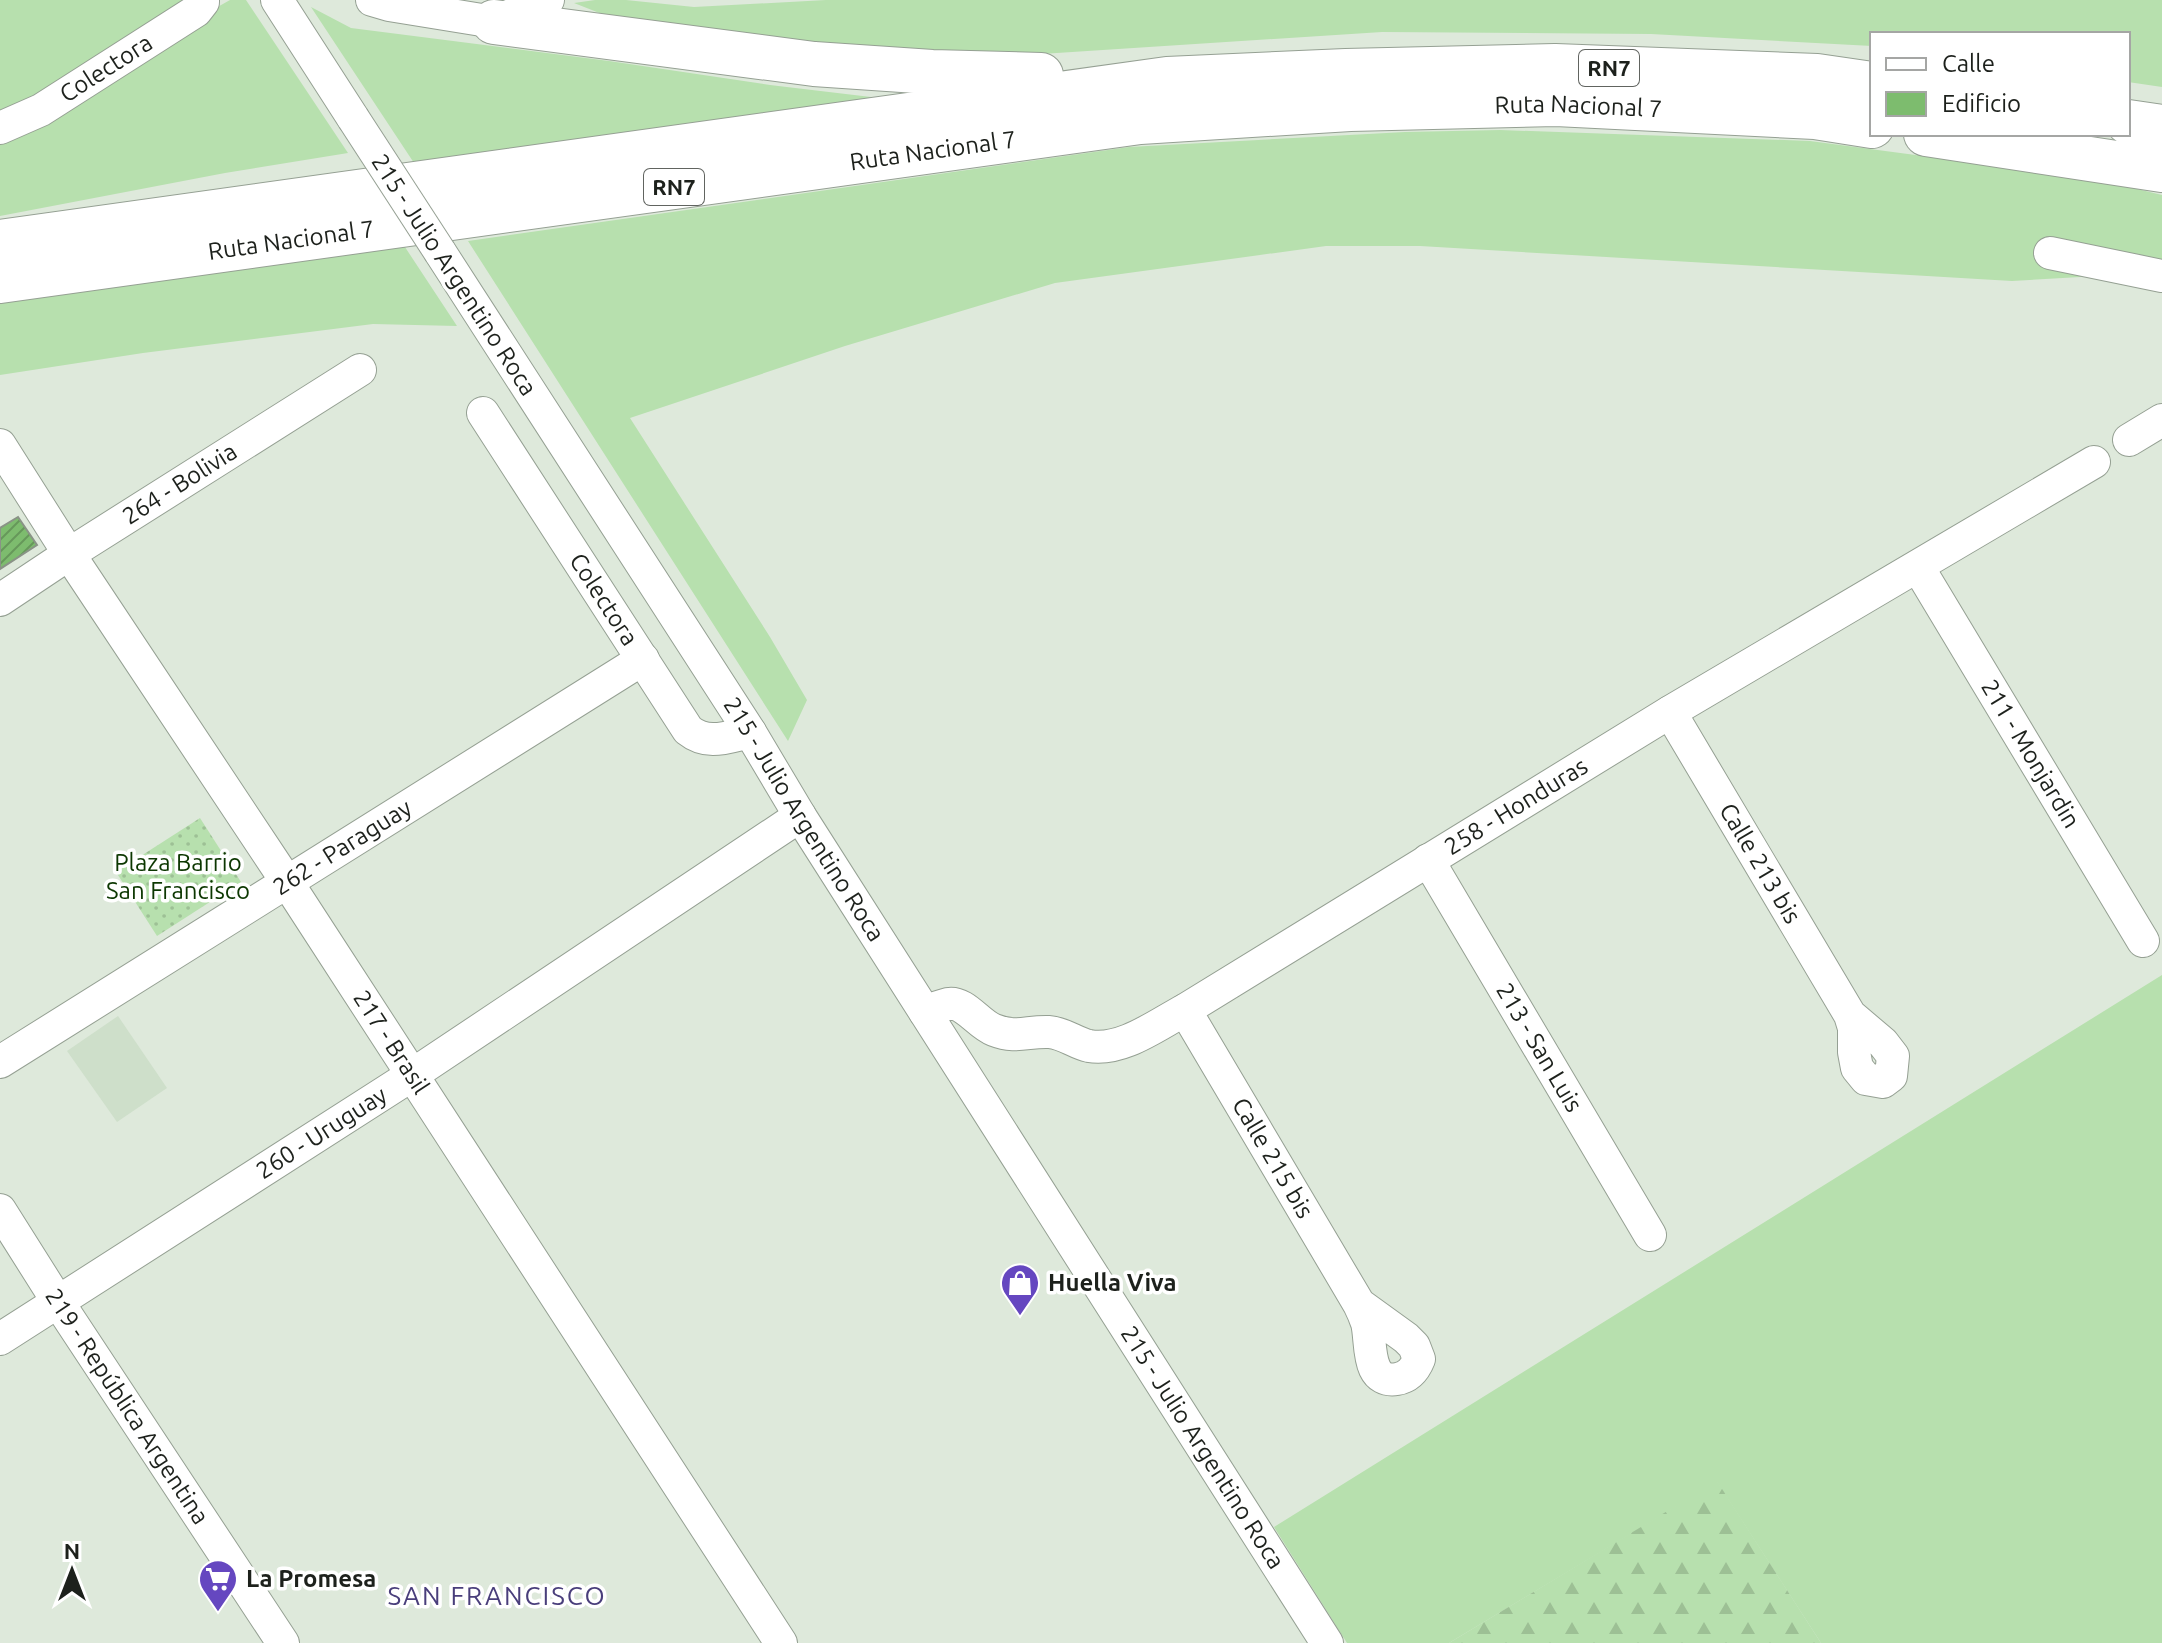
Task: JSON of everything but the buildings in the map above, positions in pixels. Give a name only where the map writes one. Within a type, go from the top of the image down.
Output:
[{"type":"highway","points":[[494,22],[814,64],[932,72],[1167,79]]},
{"type":"highway","name":"Ruta Nacional 7","points":[[0,242],[1167,79],[1555,66],[1817,76],[1870,84]]},
{"type":"highway","name":"Ruta Nacional 7","points":[[0,281],[1140,122],[1350,109],[1556,104],[1815,117],[1870,126]]},
{"type":"highway","points":[[2130,122],[2162,127]]},
{"type":"highway","points":[[1939,136],[2162,170]]},
{"type":"street","name":"Colectora","points":[[0,128],[41,110],[196,11],[203,0]]},
{"type":"street","name":"215 - Julio Argentino Roca","points":[[277,0],[750,732],[800,816],[1327,1643]]},
{"type":"street","points":[[372,0],[494,22],[548,0]]},
{"type":"street","points":[[2050,253],[2162,276]]},
{"type":"street","name":"264 - Bolivia","points":[[0,600],[360,370]]},
{"type":"street","name":"Colectora","points":[[483,413],[688,730],[698,738],[716,740],[750,732]]},
{"type":"street","points":[[2129,440],[2162,420]]},
{"type":"street","name":"217 - Brasil","points":[[0,445],[781,1643]]},
{"type":"street","name":"258 - Honduras","points":[[925,1012],[951,1003],[963,1006],[992,1030],[1012,1036],[1047,1032],[1065,1035],[1088,1046],[1110,1046],[1132,1038],[1185,1010],[1670,712],[2094,462]]},
{"type":"street","name":"211 - Monjardin","points":[[1918,567],[2143,941]]},
{"type":"street","name":"262 - Paraguay","points":[[0,1062],[643,659]]},
{"type":"street","name":"Calle 213 bis","points":[[1670,712],[1850,1015]]},
{"type":"street","name":"260 - Uruguay","points":[[0,1339],[412,1075],[800,816]]},
{"type":"street","name":"213 - San Luis","points":[[1428,860],[1650,1235]]},
{"type":"street","name":"Calle 215 bis","points":[[1185,1010],[1359,1304]]},
{"type":"street","name":"219 - República Argentina","points":[[0,1210],[283,1643]]},
{"type":"shaded area","points":[[118,1016],[167,1088],[117,1122],[67,1051]]},
{"type":"green space","points":[[0,0],[192,0],[0,117]]},
{"type":"green space","points":[[230,0],[246,0],[348,153],[0,216],[0,139]]},
{"type":"green space","points":[[626,0],[694,7],[826,0],[2162,0],[2162,87],[2130,82],[2130,32],[1870,32],[1870,46],[1651,34],[1382,32],[921,59],[625,23],[574,3]]},
{"type":"green space","points":[[311,7],[351,28],[913,102],[414,163]]},
{"type":"green space","points":[[1500,130],[1810,141],[2096,179],[2162,195],[2162,277],[2133,274],[2012,281],[1420,246],[1326,246],[1055,283],[845,346],[630,418],[807,700],[788,741],[468,241],[1129,147]]},
{"type":"green space","points":[[401,241],[457,326],[373,324],[143,353],[0,375],[0,297]]},
{"type":"green space","name":"Plaza Barrio San Francisco","points":[[200,818],[241,882],[157,936],[116,872]]},
{"type":"green space","points":[[2162,975],[2162,1643],[1821,1643],[1717,1482],[1449,1643],[1347,1643],[1274,1527]]},
{"type":"green space","points":[[1717,1481],[1821,1643],[1449,1643]]},
{"type":"place","name":"Huella Viva","points":[[1020,1317]]},
{"type":"place","name":"La Promesa","points":[[218,1613]]},
{"type":"district","name":"SAN FRANCISCO","points":[[497,1596]]}]
